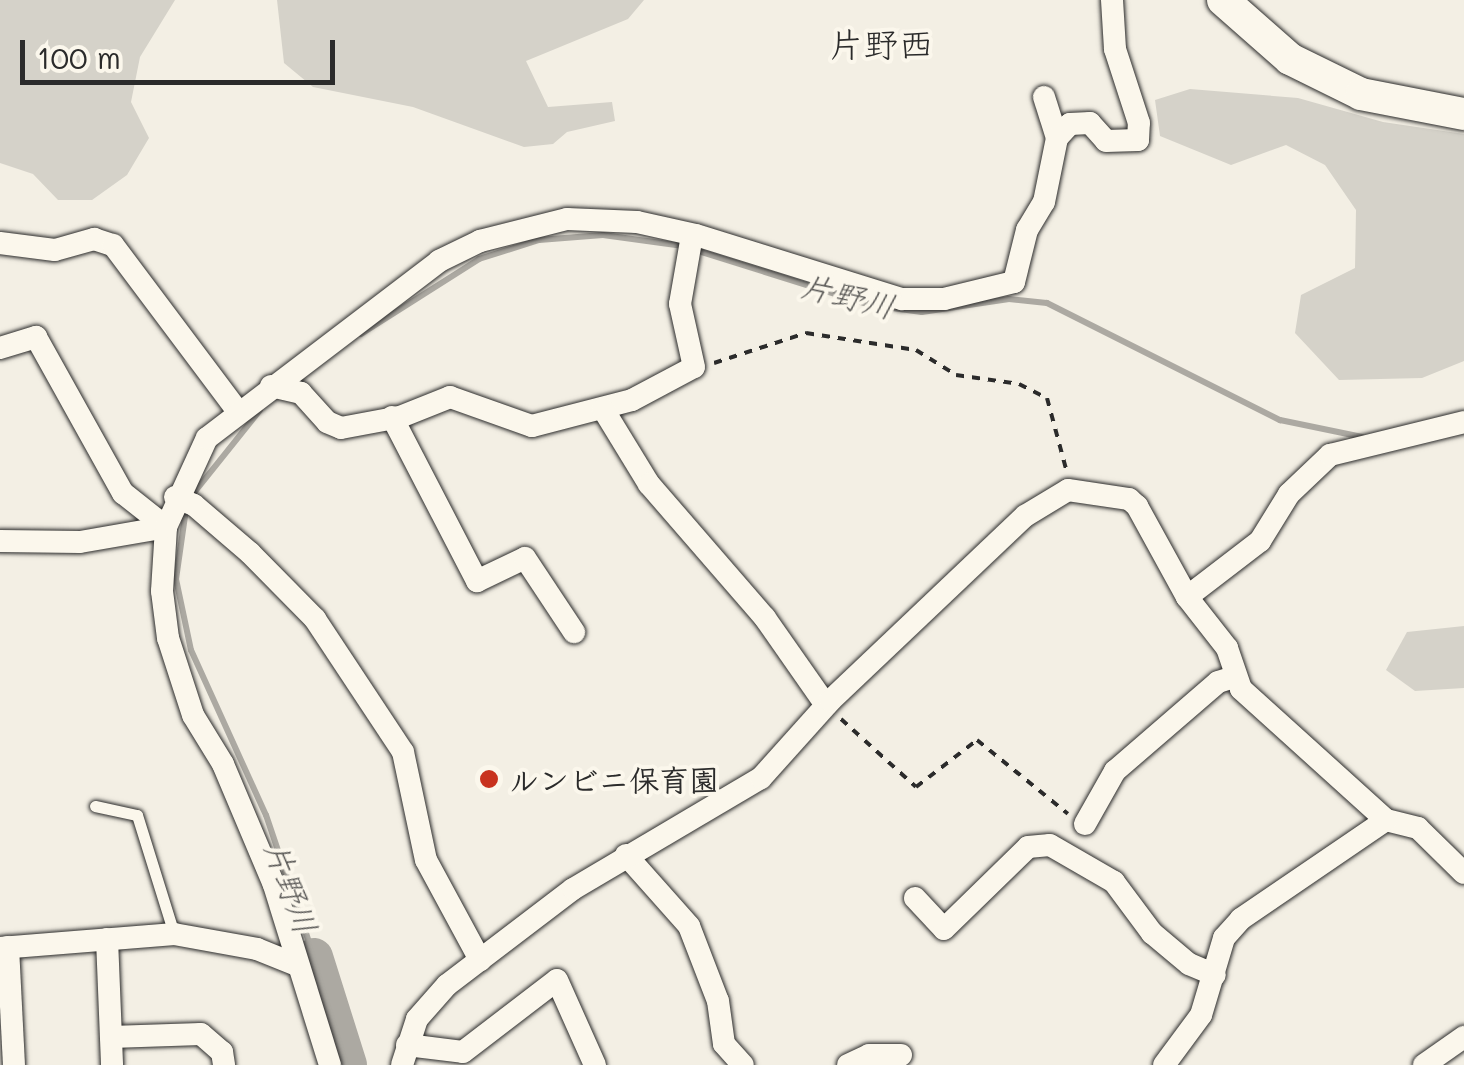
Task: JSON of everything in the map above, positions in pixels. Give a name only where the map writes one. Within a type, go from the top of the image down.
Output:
[{"type":"street","points":[[1057,138],[1070,124],[1090,123],[1106,141],[1138,140],[1139,123],[1116,49],[1112,0]]},
{"type":"street","points":[[1223,0],[1290,58],[1361,94],[1464,114]]},
{"type":"street","points":[[330,1065],[274,885],[177,673],[162,591],[166,527],[183,501],[208,438],[237,410],[394,290],[480,241],[567,219],[637,222],[690,242],[902,299],[944,299],[1014,282],[1026,230],[1044,202],[1057,138],[1044,97]]},
{"type":"street","points":[[0,244],[55,250],[94,239],[113,246],[237,410]]},
{"type":"street","points":[[271,386],[301,393],[326,422],[341,428],[392,417],[450,397],[532,426],[603,409],[694,367],[680,304],[690,242]]},
{"type":"street","points":[[0,348],[36,338],[123,493],[166,527]]},
{"type":"street","points":[[603,409],[649,484],[766,618],[826,705]]},
{"type":"street","points":[[392,417],[477,582],[525,558],[574,632]]},
{"type":"street","points":[[1187,597],[1260,541],[1289,494],[1330,454],[1464,422]]},
{"type":"street","points":[[595,1065],[556,980],[543,985],[505,1026],[449,1060],[404,1055],[427,1002],[626,855],[746,790],[826,705],[1025,516],[1068,490],[1129,499],[1137,506],[1187,597],[1227,648],[1234,677],[1386,820],[1418,828],[1464,873]]},
{"type":"street","points":[[183,501],[315,619],[403,752],[426,860],[480,960]]},
{"type":"street","points":[[0,541],[80,542],[166,527]]},
{"type":"street","points":[[1085,824],[1114,772],[1218,682],[1234,677]]},
{"type":"street","points":[[1164,1065],[1201,1015],[1224,938],[1241,918],[1386,820]]},
{"type":"street","points":[[915,898],[944,929],[1028,848],[1050,845],[1114,882],[1152,933],[1189,964],[1215,975]]},
{"type":"street","points":[[626,855],[689,926],[718,1001],[724,1044],[742,1065]]},
{"type":"street","points":[[14,1065],[4,948],[174,934],[258,948],[299,966]]},
{"type":"street","points":[[107,940],[112,1065]]},
{"type":"street","points":[[111,1037],[201,1034],[222,1052],[224,1065]]},
{"type":"street","points":[[1424,1065],[1464,1037]]},
{"type":"street","points":[[848,1065],[870,1055],[901,1054]]},
{"type":"lane","points":[[95,806],[137,815],[174,934]]},
{"type":"path","points":[[694,367],[806,332],[916,350],[956,375],[1019,384],[1047,398],[1068,490]]},
{"type":"path","points":[[826,705],[916,787],[977,740],[1036,794],[1085,824]]},
{"type":"shaded area","points":[[0,0],[175,0],[140,57],[131,102],[149,138],[127,175],[92,200],[58,200],[33,174],[0,163]]},
{"type":"shaded area","points":[[277,0],[644,0],[628,19],[526,61],[548,107],[612,102],[615,121],[567,132],[553,144],[524,147],[413,107],[313,87],[284,63]]},
{"type":"shaded area","points":[[1190,89],[1298,98],[1383,122],[1464,134],[1464,361],[1422,378],[1339,380],[1295,333],[1301,295],[1355,268],[1356,210],[1325,165],[1286,145],[1231,165],[1160,136],[1155,100]]},
{"type":"shaded area","points":[[1464,626],[1464,688],[1415,691],[1386,670],[1407,632]]},
{"type":"waterway","name":"片野川","points":[[361,334],[479,259],[539,240],[603,235],[683,246]]},
{"type":"waterway","name":"片野川","points":[[695,250],[871,305],[922,312],[1009,299],[1047,303],[1280,420],[1362,437]]},
{"type":"waterway","name":"片野川","points":[[193,494],[260,410]]},
{"type":"waterway","name":"片野川","points":[[186,509],[176,579],[191,650],[266,815],[314,957]]},
{"type":"waterway","name":"片野川","points":[[314,957],[348,1065]]},
{"type":"place","name":"ルンビニ保育園","points":[[489,779]]},
{"type":"district","name":"片野西","points":[[881,43]]}]
